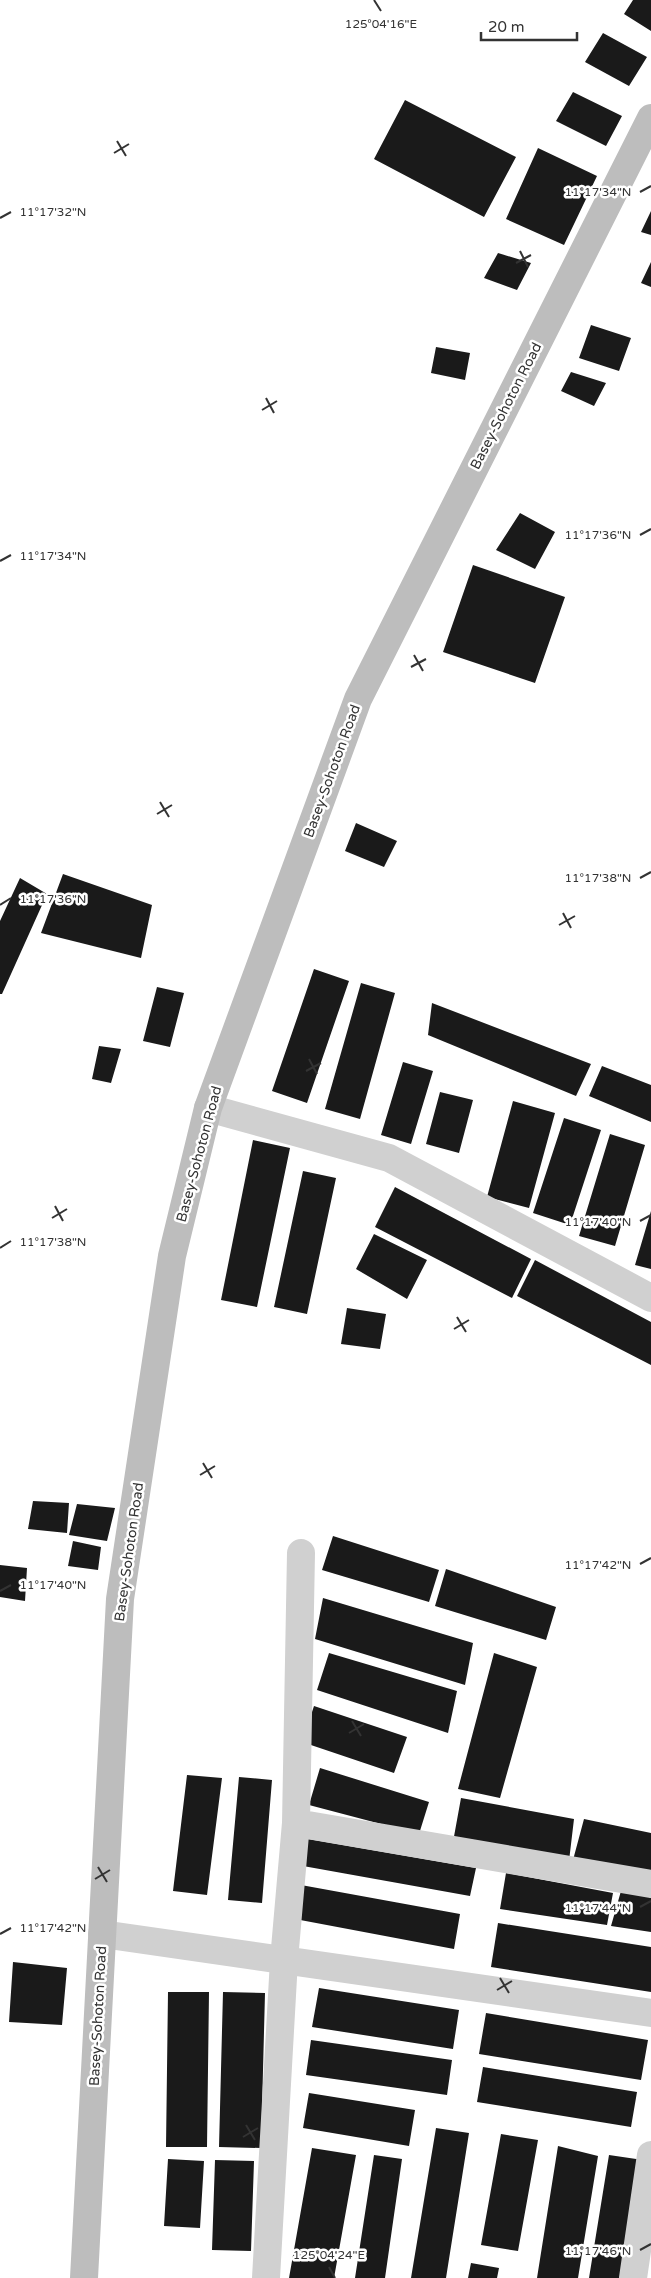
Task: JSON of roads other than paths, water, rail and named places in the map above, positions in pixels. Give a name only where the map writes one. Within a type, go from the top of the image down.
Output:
[{"type":"main road","name":"Basey-Sohoton Road","points":[[84,2278],[120,1600],[172,1256],[208,1108],[358,699],[651,118]]},
{"type":"street","points":[[208,1108],[389,1158],[651,1298]]},
{"type":"street","points":[[266,2278],[284,1960],[296,1823],[301,1553]]},
{"type":"street","points":[[296,1823],[651,1884]]},
{"type":"street","points":[[102,1934],[651,2013]]},
{"type":"street","points":[[633,2278],[651,2155]]}]
